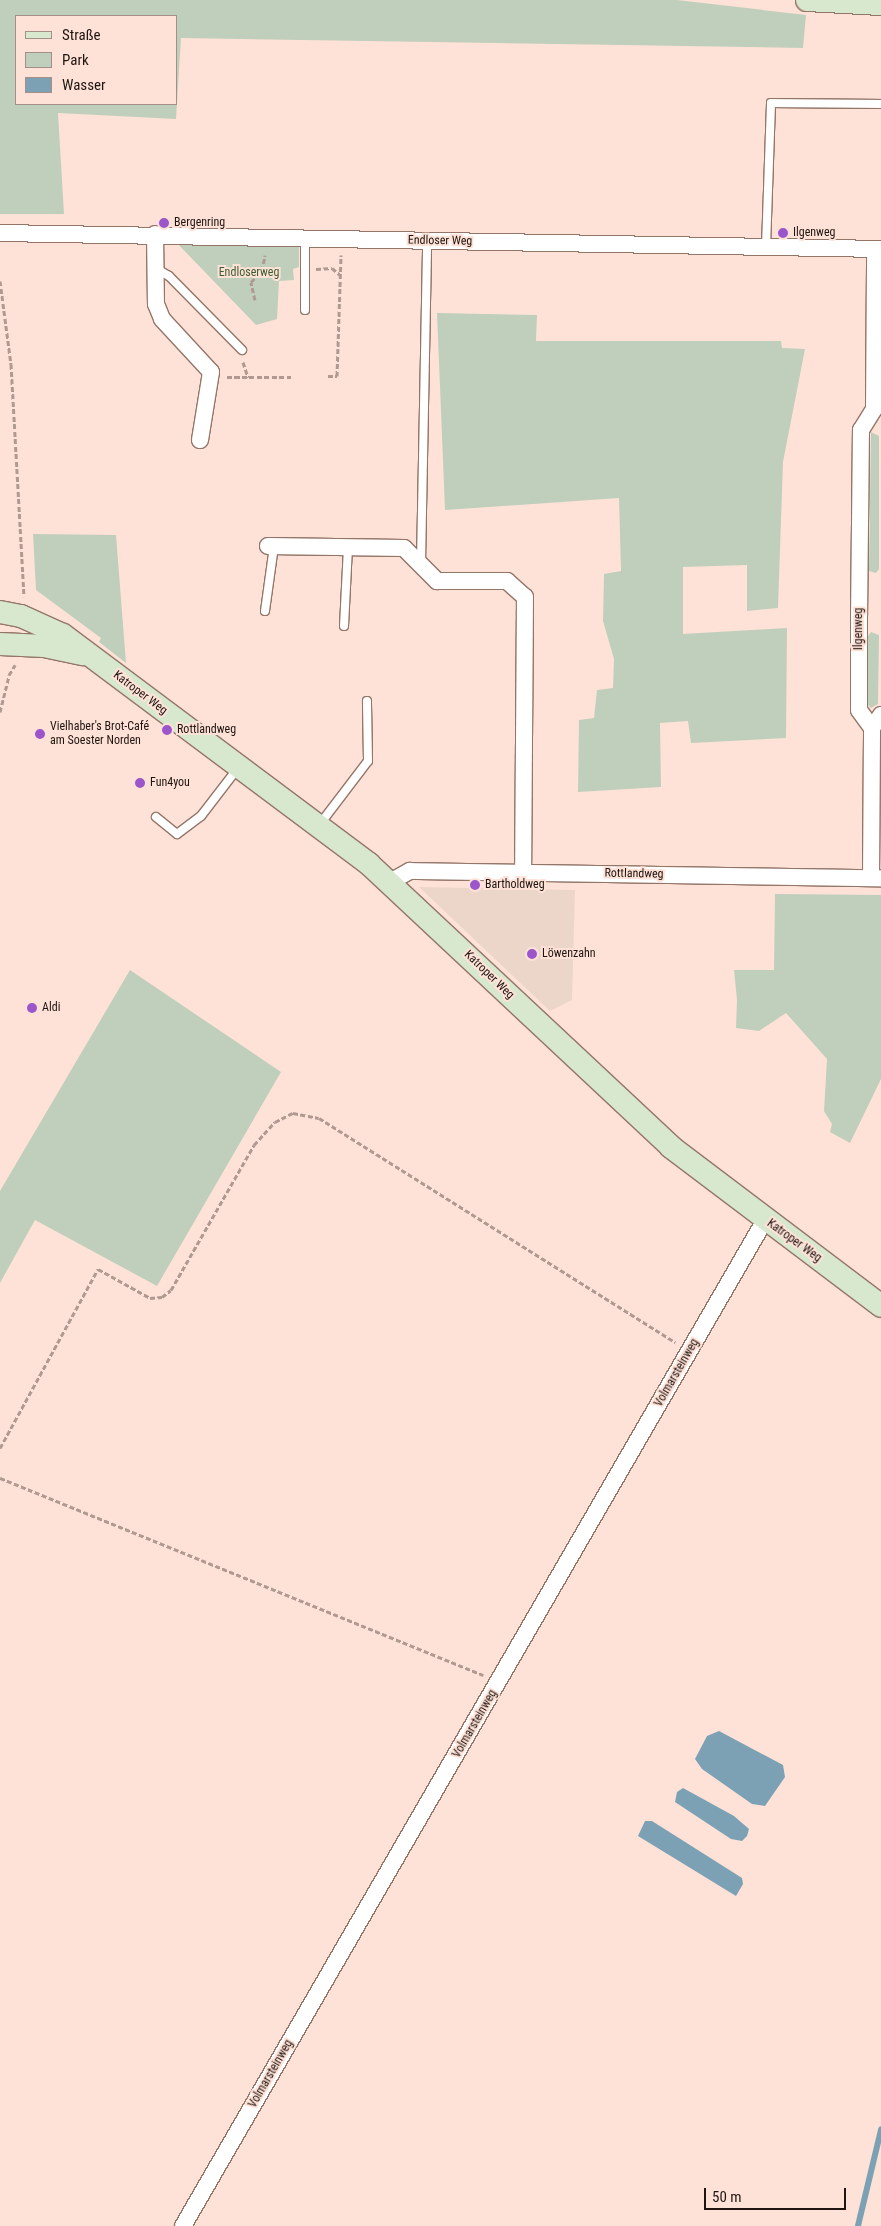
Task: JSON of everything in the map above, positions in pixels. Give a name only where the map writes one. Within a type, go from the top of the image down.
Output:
[{"type":"street","points":[[807,0],[881,4]]},
{"type":"street","name":"Endloser Weg","points":[[0,234],[155,234],[878,249]]},
{"type":"street","points":[[155,234],[156,304],[162,319],[211,372],[200,440]]},
{"type":"street","name":"Ilgenweg","points":[[876,878],[877,722],[859,710],[859,619],[861,430],[877,414],[878,249]]},
{"type":"street","points":[[271,546],[404,548],[437,581],[507,581],[525,597],[523,872]]},
{"type":"street","name":"Katroper Weg","points":[[11,614],[63,635],[319,826],[390,882],[671,1147],[881,1306]]},
{"type":"street","name":"Katroper Weg","points":[[9,644],[89,655]]},
{"type":"street","name":"Rottlandweg","points":[[390,882],[410,871],[876,878]]},
{"type":"street","name":"Volmarsteinweg","points":[[183,2226],[500,1682],[766,1220]]},
{"type":"lane","points":[[766,246],[771,102],[881,104]]},
{"type":"lane","points":[[305,238],[305,310]]},
{"type":"lane","points":[[421,565],[427,240]]},
{"type":"lane","points":[[155,268],[169,276],[242,350]]},
{"type":"lane","points":[[265,611],[271,546]]},
{"type":"lane","points":[[344,626],[348,547]]},
{"type":"lane","points":[[319,826],[368,761],[368,701]]},
{"type":"lane","points":[[156,817],[177,834],[201,816],[239,767]]},
{"type":"path","points":[[255,300],[251,282],[262,271],[267,237]]},
{"type":"path","points":[[328,376],[337,376],[342,239]]},
{"type":"path","points":[[305,269],[332,268],[340,275]]},
{"type":"path","points":[[0,281],[16,437],[25,587],[11,614]]},
{"type":"path","points":[[210,378],[291,377]]},
{"type":"path","points":[[0,712],[5,689],[17,662],[9,644]]},
{"type":"path","points":[[0,688],[5,689]]},
{"type":"path","points":[[0,1448],[98,1269],[150,1298],[162,1297],[171,1290],[254,1144],[275,1122],[293,1113],[319,1118],[689,1351]]},
{"type":"path","points":[[0,1478],[500,1682]]},
{"type":"shaded area","name":"Löwenzahn","points":[[419,887],[575,890],[572,1000],[550,1011]]},
{"type":"green space","points":[[0,0],[677,0],[806,15],[803,48],[181,38],[178,87],[178,15],[15,15],[15,105],[177,105],[176,119],[58,113],[64,214],[0,214]]},
{"type":"green space","name":"Endloserweg","points":[[173,239],[299,244],[299,267],[293,269],[294,280],[279,281],[277,319],[256,325]]},
{"type":"green space","points":[[437,313],[537,315],[536,341],[781,341],[782,348],[805,349],[783,462],[778,608],[747,611],[747,565],[683,567],[683,634],[787,628],[786,738],[691,743],[688,721],[660,723],[661,787],[578,792],[579,720],[594,718],[597,690],[613,688],[614,659],[603,621],[604,574],[621,571],[619,498],[445,510]]},
{"type":"green space","points":[[871,432],[879,436],[879,569],[876,573],[869,571]]},
{"type":"green space","points":[[33,534],[116,535],[126,663],[99,642],[101,638],[36,590]]},
{"type":"green space","points":[[871,632],[879,635],[878,704],[871,708],[868,705],[868,636]]},
{"type":"green space","points":[[775,894],[881,895],[881,1079],[850,1143],[830,1132],[832,1124],[824,1111],[827,1059],[786,1013],[759,1031],[736,1028],[737,1000],[734,970],[774,970]]},
{"type":"green space","points":[[130,970],[281,1072],[157,1286],[35,1220],[0,1283],[0,1191]]},
{"type":"water","points":[[719,1731],[783,1765],[785,1777],[765,1806],[752,1804],[702,1769],[695,1759],[707,1736]]},
{"type":"water","points":[[683,1788],[734,1816],[749,1829],[747,1836],[742,1841],[731,1839],[675,1802],[677,1792]]},
{"type":"water","points":[[645,1821],[652,1821],[742,1878],[743,1884],[736,1896],[638,1836]]},
{"type":"waterway","points":[[858,2226],[881,2130]]},
{"type":"place","name":"Bergenring","points":[[164,223]]},
{"type":"place","name":"Ilgenweg","points":[[783,233]]},
{"type":"place","name":"Rottlandweg","points":[[167,730]]},
{"type":"place","name":"Vielhaber's Brot-Café am Soester Norden","points":[[40,734]]},
{"type":"place","name":"Fun4you","points":[[140,783]]},
{"type":"place","name":"Bartholdweg","points":[[475,885]]},
{"type":"place","name":"Löwenzahn","points":[[532,954]]},
{"type":"place","name":"Aldi","points":[[32,1008]]}]
